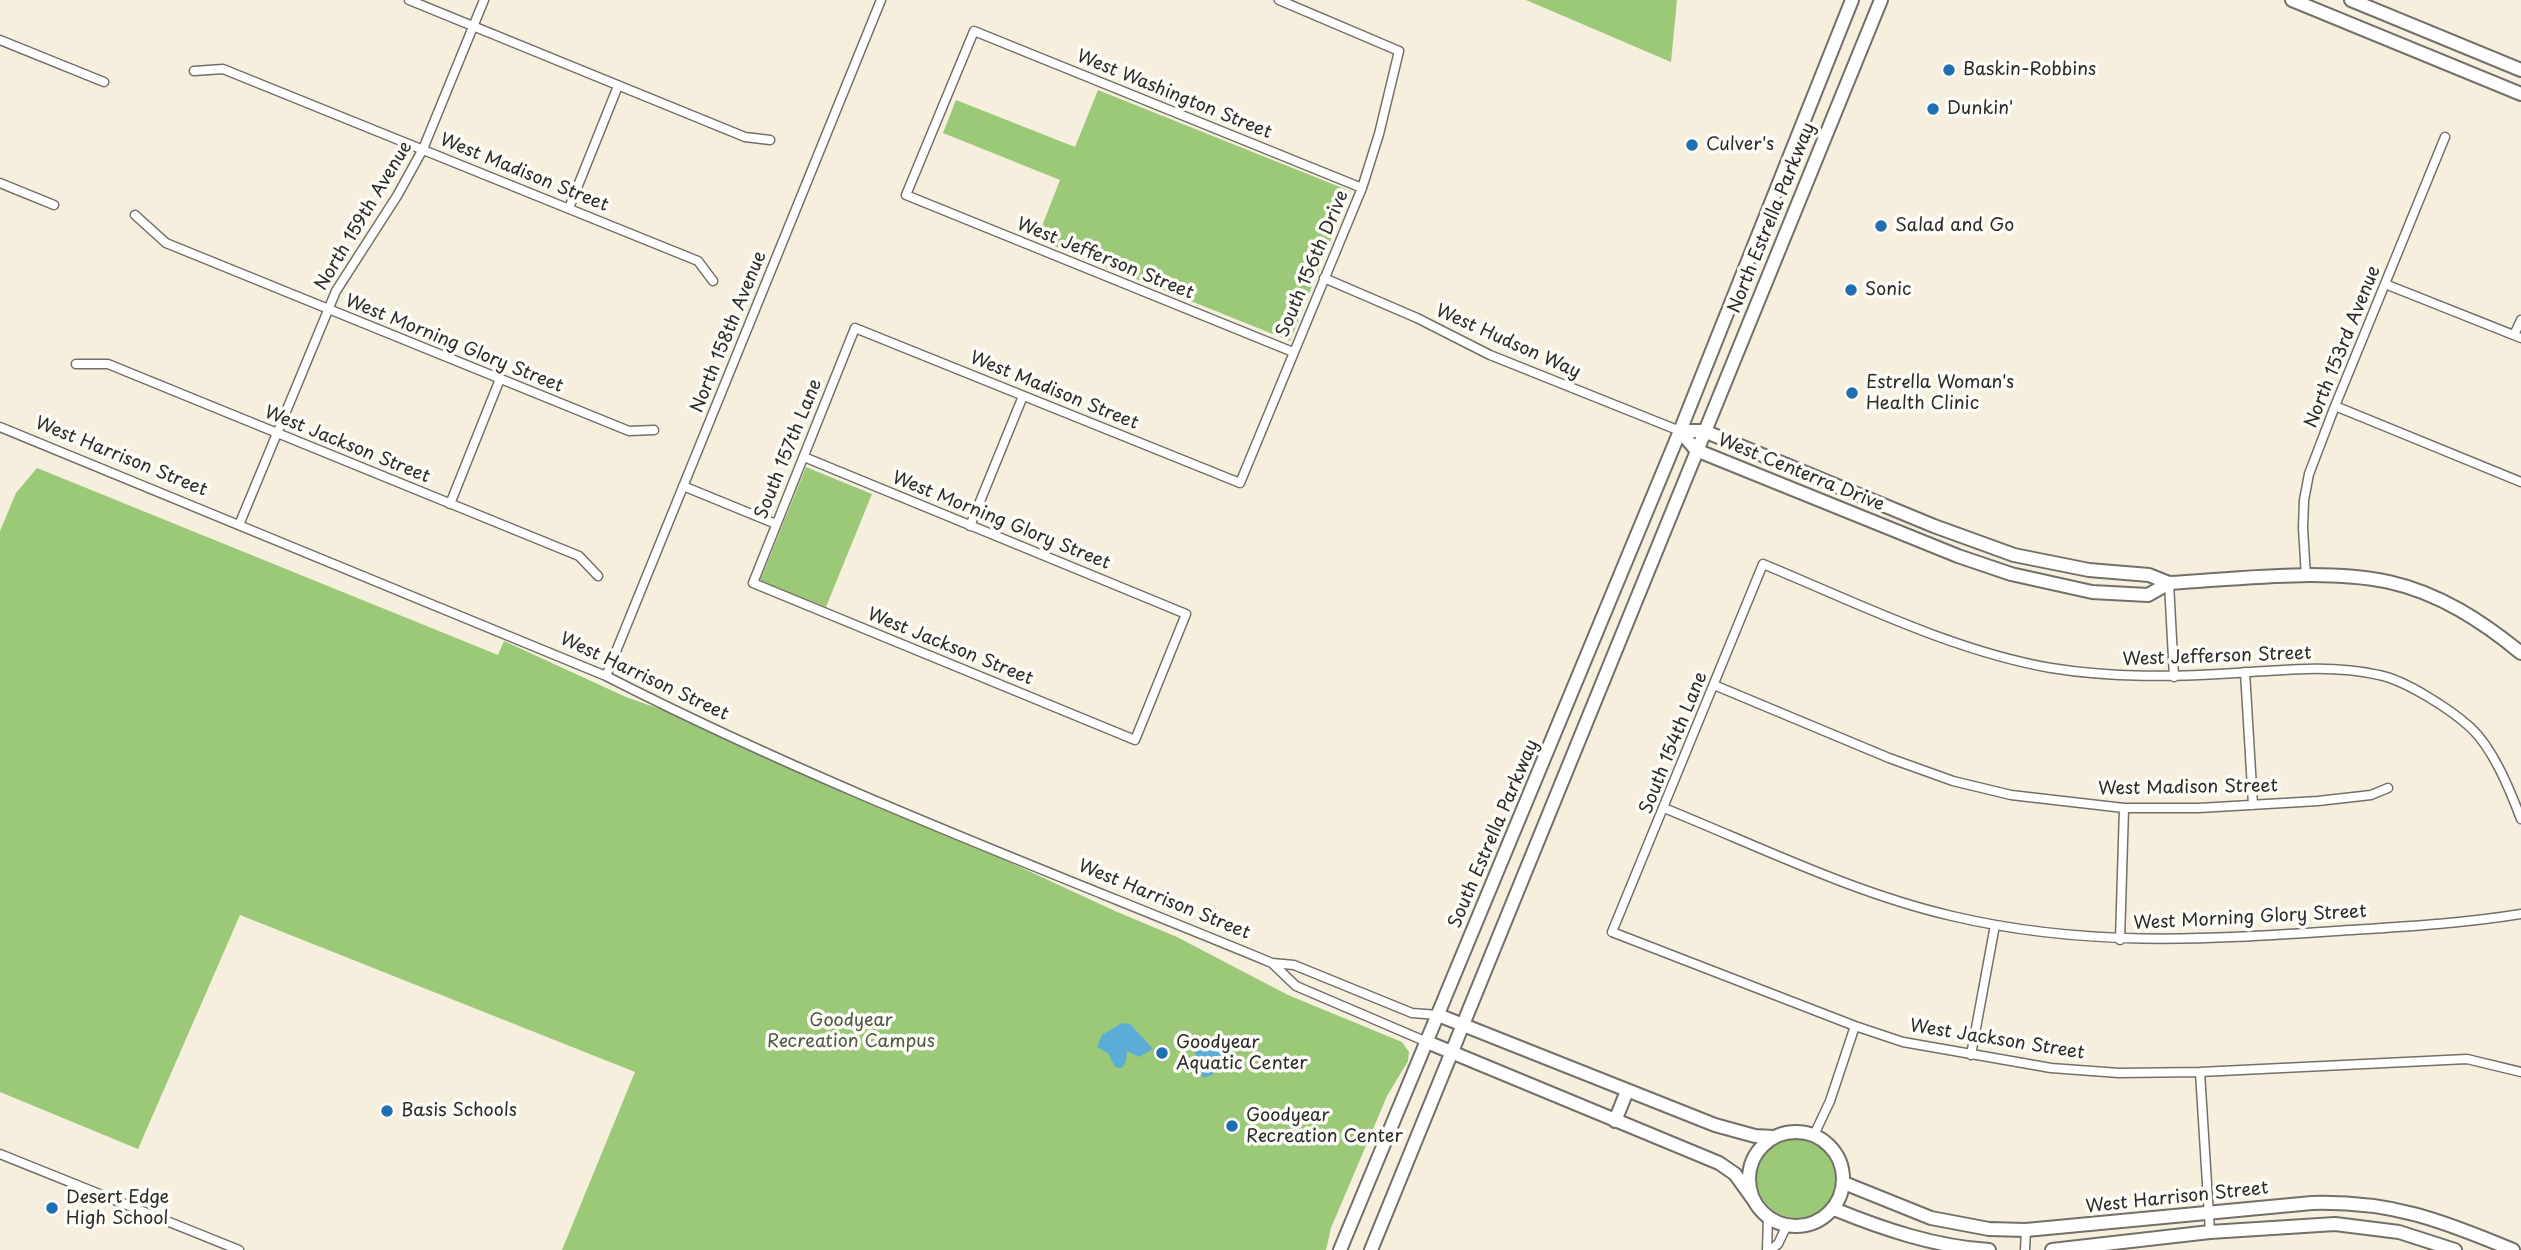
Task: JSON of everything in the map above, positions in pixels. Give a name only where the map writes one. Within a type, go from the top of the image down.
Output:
[{"type":"street","points":[[409,0],[745,137],[770,140]]},
{"type":"street","name":"North 159th Avenue","points":[[239,525],[328,310],[345,274],[397,195],[423,149],[484,0]]},
{"type":"street","name":"North 158th Avenue","points":[[606,676],[881,0]]},
{"type":"street","name":"South 156th Drive","points":[[1240,483],[1362,188],[1379,134],[1399,51],[1279,0]]},
{"type":"street","name":"North Estrella Parkway","points":[[1680,431],[1852,0]]},
{"type":"street","name":"North Estrella Parkway","points":[[1696,450],[1881,0]]},
{"type":"street","points":[[2292,0],[2521,94]]},
{"type":"street","points":[[2351,0],[2521,70]]},
{"type":"street","name":"West Washington Street","points":[[906,195],[974,31],[1362,188]]},
{"type":"street","points":[[0,40],[104,82]]},
{"type":"street","name":"West Madison Street","points":[[194,71],[223,69],[569,208],[698,261],[713,281]]},
{"type":"street","points":[[569,208],[618,86]]},
{"type":"street","points":[[1801,129],[1824,138]]},
{"type":"street","name":"North 153rd Avenue","points":[[2306,577],[2302,528],[2309,474],[2334,406],[2445,137]]},
{"type":"street","points":[[0,183],[54,205]]},
{"type":"street","name":"West Jefferson Street","points":[[906,195],[1293,352]]},
{"type":"street","name":"West Morning Glory Street","points":[[135,215],[166,243],[629,431],[654,430]]},
{"type":"street","name":"West Hudson Way","points":[[1324,278],[1417,318],[1490,355],[1680,431]]},
{"type":"street","points":[[2385,284],[2518,337],[2521,320]]},
{"type":"street","name":"West Madison Street","points":[[855,328],[1240,483]]},
{"type":"street","name":"South 157th Lane","points":[[753,583],[855,328]]},
{"type":"street","name":"West Jackson Street","points":[[76,364],[108,363],[579,556],[598,576]]},
{"type":"street","points":[[450,504],[500,379]]},
{"type":"street","points":[[970,526],[1023,396]]},
{"type":"street","points":[[2334,406],[2521,482]]},
{"type":"street","name":"West Harrison Street","points":[[0,427],[606,676],[681,714],[843,787],[1272,963],[1294,965],[1412,1013],[1438,1015],[1463,1024],[1735,1132],[1773,1137]]},
{"type":"street","name":"West Centerra Drive","points":[[1680,431],[1704,430],[1934,526],[2034,560],[2089,570],[2149,575],[2169,583],[2306,577],[2360,578],[2391,582],[2418,591],[2478,620],[2521,653]]},
{"type":"street","name":"West Centerra Drive","points":[[1680,431],[1696,450],[1958,556],[2029,579],[2092,592],[2148,595],[2169,583]]},
{"type":"street","name":"South Estrella Parkway","points":[[1340,1250],[1680,431]]},
{"type":"street","points":[[1371,1250],[1696,450]]},
{"type":"street","name":"West Morning Glory Street","points":[[804,457],[1186,614],[1135,740]]},
{"type":"street","points":[[683,486],[776,524]]},
{"type":"street","points":[[2029,579],[2034,560]]},
{"type":"street","name":"West Jefferson Street","points":[[1763,564],[1935,635],[2049,668],[2111,676],[2174,677],[2322,668],[2380,675],[2433,699],[2471,728],[2504,776],[2521,819]]},
{"type":"street","name":"South 154th Lane","points":[[1612,932],[1763,564]]},
{"type":"street","name":"West Jackson Street","points":[[753,583],[1135,740]]},
{"type":"street","points":[[2169,583],[2174,677]]},
{"type":"street","points":[[2245,672],[2253,805]]},
{"type":"street","name":"West Madison Street","points":[[1714,685],[1889,758],[1953,781],[2011,795],[2124,808],[2253,805],[2371,795],[2388,788]]},
{"type":"street","name":"West Morning Glory Street","points":[[1664,808],[1895,901],[1995,925],[2067,936],[2120,940],[2231,939],[2476,921],[2521,914]]},
{"type":"street","points":[[2120,940],[2124,808]]},
{"type":"street","points":[[1970,1055],[1995,925]]},
{"type":"street","name":"West Jackson Street","points":[[1612,932],[1855,1026],[1903,1042],[1970,1055],[2064,1069],[2119,1073],[2200,1072],[2467,1059],[2521,1071]]},
{"type":"street","name":"West Harrison Street","points":[[1272,963],[1296,986],[1719,1163],[1735,1174],[1753,1199]]},
{"type":"street","points":[[1814,1135],[1830,1101],[1855,1026]]},
{"type":"street","points":[[2200,1072],[2210,1232]]},
{"type":"street","points":[[1615,1121],[1627,1091]]},
{"type":"street","points":[[1787,1132],[1814,1135],[1827,1143],[1837,1154],[1843,1168],[1841,1197],[1834,1209],[1823,1219],[1809,1226],[1787,1225],[1768,1217],[1753,1199],[1749,1185],[1749,1171],[1754,1157],[1773,1137],[1787,1132]]},
{"type":"street","points":[[0,1154],[239,1250]]},
{"type":"street","name":"West Harrison Street","points":[[1844,1183],[1931,1218],[1989,1229],[2026,1230],[2345,1202],[2408,1211],[2514,1250]]},
{"type":"street","points":[[1834,1209],[1865,1222],[1913,1236],[1970,1249],[1989,1250]]},
{"type":"street","points":[[1768,1217],[1768,1250]]},
{"type":"street","points":[[2052,1250],[2210,1232],[2335,1224],[2399,1232],[2455,1250]]},
{"type":"street","points":[[1768,1250],[1778,1244],[1787,1225]]},
{"type":"street","points":[[2025,1250],[2026,1230]]},
{"type":"green space","points":[[1526,0],[1677,0],[1671,62]]},
{"type":"green space","points":[[1098,90],[1350,191],[1290,341],[1037,239],[1060,180],[943,133],[956,100],[1075,147]]},
{"type":"green space","points":[[806,467],[872,494],[826,607],[760,581]]},
{"type":"green space","name":"Goodyear Recreation Campus","points":[[37,468],[498,655],[504,641],[626,697],[708,726],[1177,937],[1288,995],[1402,1042],[1409,1052],[1408,1061],[1387,1096],[1331,1228],[1326,1250],[562,1250],[635,1072],[240,915],[138,1149],[0,1092],[0,531],[16,493]]},
{"type":"green space","points":[[1797,1136],[1813,1139],[1826,1148],[1835,1161],[1838,1177],[1835,1193],[1826,1206],[1813,1215],[1797,1218],[1781,1215],[1768,1206],[1759,1193],[1756,1177],[1759,1161],[1768,1148],[1781,1139]]},
{"type":"water","points":[[1122,1023],[1130,1024],[1153,1049],[1139,1057],[1127,1051],[1122,1068],[1115,1067],[1108,1053],[1097,1047],[1102,1035]]},
{"type":"water","points":[[1227,1035],[1236,1063],[1213,1071],[1214,1074],[1203,1078],[1193,1046]]},
{"type":"place","name":"Baskin-Robbins","points":[[1949,70]]},
{"type":"place","name":"Dunkin'","points":[[1933,109]]},
{"type":"place","name":"Culver's","points":[[1692,145]]},
{"type":"place","name":"Salad and Go","points":[[1881,226]]},
{"type":"place","name":"Sonic","points":[[1851,290]]},
{"type":"place","name":"Estrella Woman's Health Clinic","points":[[1852,393]]},
{"type":"place","name":"Goodyear Aquatic Center","points":[[1162,1053]]},
{"type":"place","name":"Basis Schools","points":[[387,1111]]},
{"type":"place","name":"Goodyear Recreation Center","points":[[1232,1126]]},
{"type":"place","name":"Desert Edge High School","points":[[52,1208]]}]
